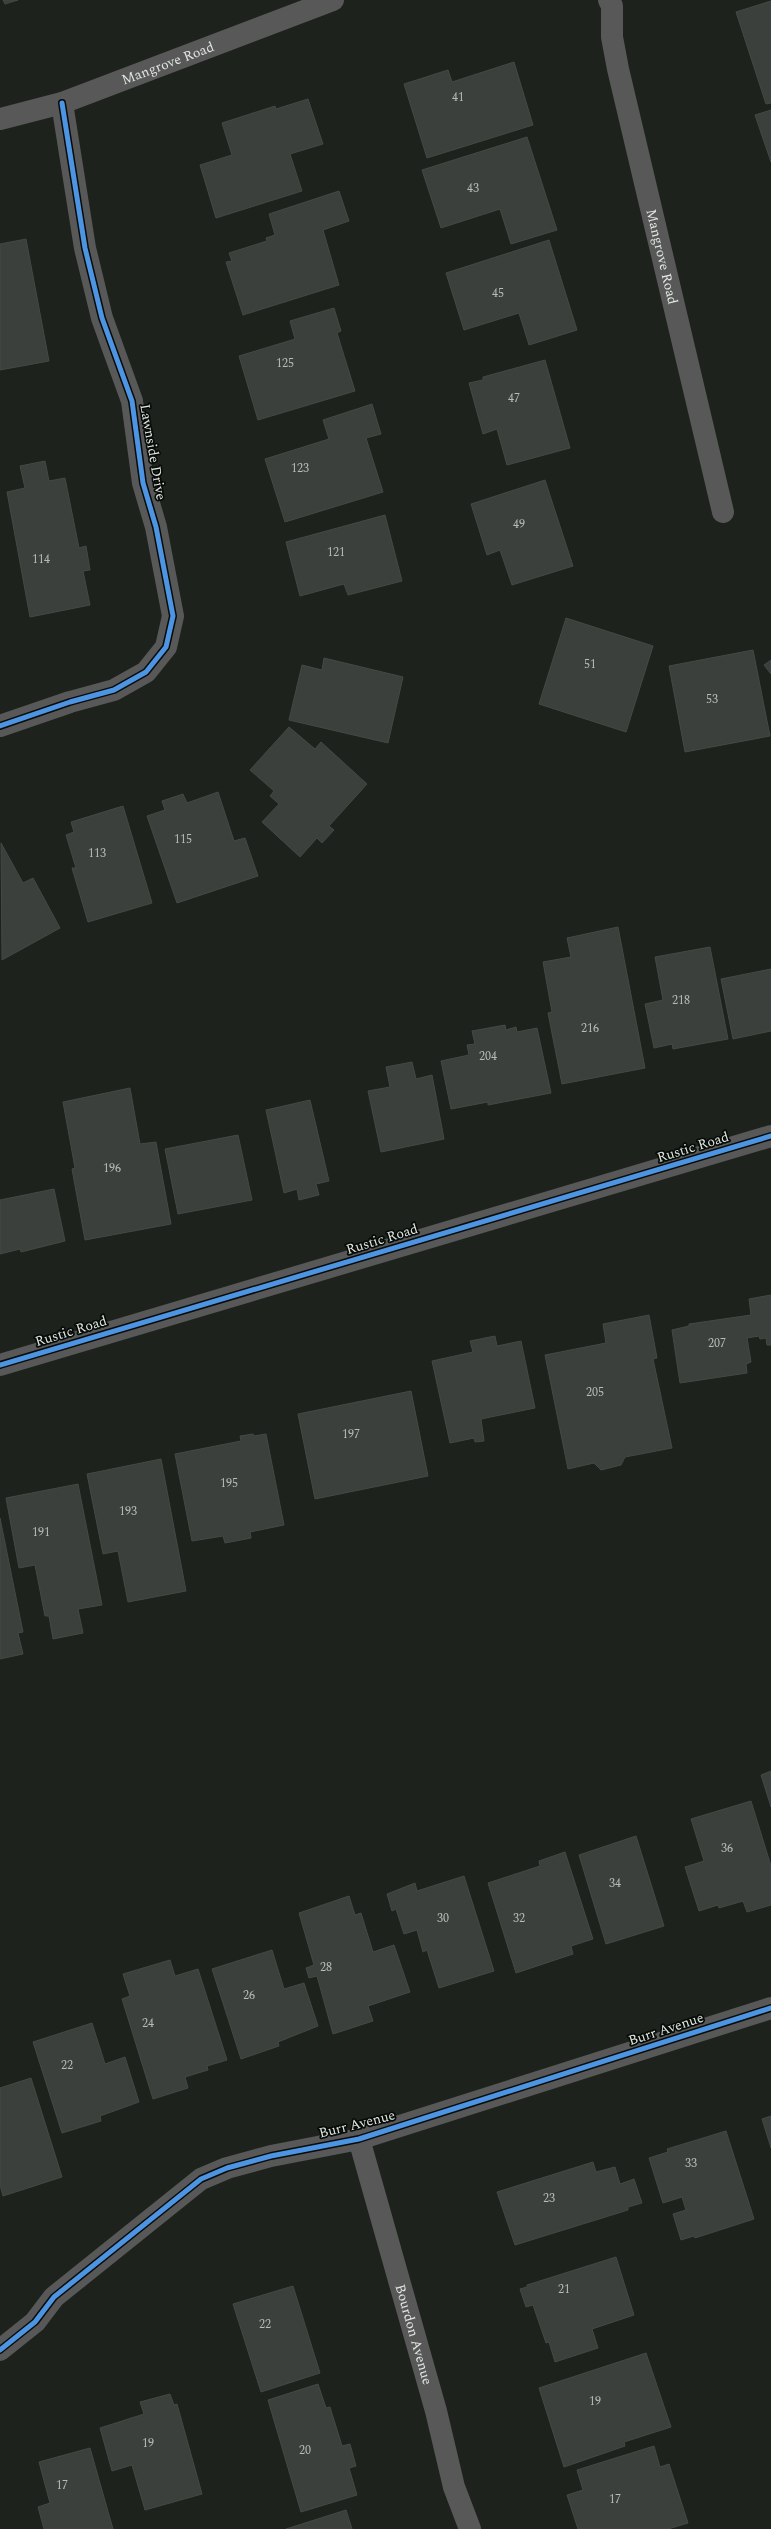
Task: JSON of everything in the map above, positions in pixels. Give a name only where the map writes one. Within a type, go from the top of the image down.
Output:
[{"type":"street","name":"Mangrove Road","points":[[0,118],[62,103],[333,0]]},
{"type":"street","name":"Mangrove Road","points":[[609,0],[612,6],[612,37],[618,69],[723,512]]},
{"type":"street","name":"Lawnside Drive","points":[[0,726],[70,702],[114,690],[146,672],[166,647],[173,616],[156,527],[143,482],[132,401],[102,318],[85,248],[62,103]]},
{"type":"street","name":"Rustic Road","points":[[0,1365],[771,1136]]},
{"type":"street","name":"Burr Avenue","points":[[0,2350],[35,2322],[54,2297],[201,2180],[227,2168],[271,2156],[359,2139],[771,2008]]},
{"type":"street","name":"Bourdon Avenue","points":[[359,2139],[436,2411],[454,2487],[470,2529]]},
{"type":"building","points":[[3,0],[18,0],[5,4]]},
{"type":"building","points":[[771,1],[771,103],[766,104],[736,12]]},
{"type":"building","points":[[514,62],[533,125],[427,158],[404,84],[448,70],[452,82]]},
{"type":"building","points":[[308,99],[323,144],[290,154],[302,191],[216,218],[200,165],[232,155],[222,123],[275,106],[276,109]]},
{"type":"building","points":[[771,110],[771,162],[755,115]]},
{"type":"building","points":[[527,137],[557,230],[511,244],[500,209],[441,228],[422,170]]},
{"type":"building","points":[[339,191],[349,221],[323,230],[339,285],[243,315],[226,262],[232,261],[229,253],[267,241],[266,238],[275,235],[269,214]]},
{"type":"building","points":[[26,239],[49,361],[0,370],[0,244]]},
{"type":"building","points":[[549,240],[577,330],[529,345],[519,313],[464,330],[446,273]]},
{"type":"building","points":[[334,308],[341,331],[337,333],[355,391],[258,420],[239,356],[295,339],[290,321]]},
{"type":"building","points":[[545,360],[570,448],[507,465],[497,429],[483,434],[469,383],[483,380],[483,377]]},
{"type":"building","points":[[372,404],[381,434],[366,438],[383,492],[285,522],[265,459],[329,439],[323,420]]},
{"type":"building","points":[[45,461],[49,481],[65,478],[79,548],[86,546],[90,570],[83,571],[90,605],[30,617],[7,492],[25,488],[20,466]]},
{"type":"building","points":[[545,480],[573,566],[512,585],[500,550],[487,555],[471,504]]},
{"type":"building","points":[[385,515],[402,581],[348,595],[344,584],[300,596],[286,542]]},
{"type":"building","points":[[566,618],[653,646],[626,732],[539,704]]},
{"type":"building","points":[[753,650],[770,736],[685,752],[669,666]]},
{"type":"building","points":[[324,658],[403,677],[388,743],[289,720],[302,665],[322,670]]},
{"type":"building","points":[[771,660],[771,674],[764,665]]},
{"type":"building","points":[[289,727],[315,749],[321,742],[367,784],[329,826],[334,830],[322,843],[317,838],[300,857],[262,822],[279,804],[270,796],[274,791],[250,770]]},
{"type":"building","points":[[218,792],[234,841],[245,838],[258,876],[177,903],[147,816],[165,810],[162,801],[183,794],[187,803]]},
{"type":"building","points":[[123,806],[152,903],[88,922],[72,868],[76,868],[66,835],[74,832],[71,822]]},
{"type":"building","points":[[1,843],[23,883],[33,878],[60,928],[2,960]]},
{"type":"building","points":[[618,927],[645,1068],[562,1084],[548,1013],[552,1012],[543,962],[571,957],[567,938]]},
{"type":"building","points":[[710,947],[728,1039],[673,1049],[672,1044],[654,1048],[645,1004],[663,1000],[655,957]]},
{"type":"building","points":[[771,969],[771,1031],[733,1039],[721,979]]},
{"type":"building","points":[[505,1025],[506,1030],[516,1027],[517,1032],[537,1028],[551,1093],[488,1105],[488,1102],[451,1109],[441,1061],[469,1055],[467,1045],[475,1044],[472,1031]]},
{"type":"building","points":[[412,1062],[416,1079],[432,1075],[444,1139],[381,1152],[368,1091],[390,1087],[386,1067]]},
{"type":"building","points":[[130,1088],[140,1144],[156,1142],[171,1224],[85,1240],[72,1169],[75,1168],[63,1102]]},
{"type":"building","points":[[310,1100],[329,1181],[316,1184],[319,1195],[299,1200],[297,1189],[284,1193],[266,1110]]},
{"type":"building","points":[[238,1135],[252,1200],[178,1214],[165,1149]]},
{"type":"building","points":[[54,1189],[65,1241],[21,1252],[20,1249],[0,1254],[0,1200]]},
{"type":"building","points":[[771,1295],[771,1345],[767,1345],[766,1338],[760,1339],[759,1336],[747,1338],[751,1362],[746,1364],[747,1373],[680,1383],[672,1330],[689,1326],[689,1324],[751,1315],[749,1299]]},
{"type":"building","points":[[649,1315],[657,1358],[653,1359],[672,1448],[625,1457],[621,1465],[601,1470],[594,1463],[568,1469],[545,1355],[606,1343],[603,1324]]},
{"type":"building","points":[[495,1336],[497,1346],[521,1341],[535,1408],[481,1419],[484,1441],[475,1442],[474,1438],[450,1443],[432,1361],[473,1352],[470,1341]]},
{"type":"building","points":[[411,1391],[428,1476],[315,1499],[298,1414]]},
{"type":"building","points":[[253,1434],[254,1436],[266,1434],[284,1525],[250,1532],[251,1538],[225,1543],[223,1536],[192,1541],[175,1454],[241,1441],[240,1436]]},
{"type":"building","points":[[161,1459],[186,1591],[128,1602],[118,1551],[103,1554],[87,1474]]},
{"type":"building","points":[[78,1484],[102,1605],[78,1609],[83,1633],[53,1639],[49,1616],[45,1616],[35,1565],[19,1568],[6,1498]]},
{"type":"building","points":[[0,1518],[23,1632],[18,1633],[23,1654],[0,1659]]},
{"type":"building","points":[[771,1771],[771,1807],[761,1775]]},
{"type":"building","points":[[751,1801],[771,1866],[771,1905],[747,1912],[743,1901],[719,1908],[718,1905],[699,1911],[685,1867],[704,1861],[691,1819]]},
{"type":"building","points":[[636,1836],[664,1926],[606,1944],[579,1855]]},
{"type":"building","points":[[565,1852],[593,1939],[571,1946],[573,1954],[516,1973],[488,1883],[540,1866],[539,1861]]},
{"type":"building","points":[[464,1876],[494,1971],[439,1988],[427,1950],[423,1952],[417,1930],[404,1934],[396,1909],[392,1911],[387,1894],[415,1883],[417,1891]]},
{"type":"building","points":[[349,1896],[355,1915],[361,1913],[373,1952],[394,1945],[410,1992],[368,2006],[373,2021],[333,2034],[317,1976],[309,1978],[306,1968],[314,1965],[299,1913]]},
{"type":"building","points":[[272,1950],[284,1989],[304,1983],[318,2026],[278,2042],[279,2046],[241,2059],[212,1969]]},
{"type":"building","points":[[170,1960],[175,1976],[198,1969],[227,2060],[207,2066],[208,2070],[185,2077],[188,2088],[153,2099],[122,1999],[130,1996],[123,1974]]},
{"type":"building","points":[[92,2023],[105,2064],[125,2057],[139,2102],[100,2116],[101,2121],[62,2133],[33,2042]]},
{"type":"building","points":[[31,2078],[62,2177],[3,2196],[0,2185],[0,2088]]},
{"type":"building","points":[[771,2116],[771,2148],[762,2119]]},
{"type":"building","points":[[726,2131],[754,2219],[695,2238],[694,2236],[681,2240],[673,2214],[686,2210],[682,2197],[663,2203],[649,2158],[668,2152],[667,2149]]},
{"type":"building","points":[[593,2162],[596,2172],[615,2167],[620,2184],[634,2179],[642,2203],[628,2207],[628,2210],[515,2245],[497,2192]]},
{"type":"building","points":[[616,2257],[634,2315],[592,2329],[598,2348],[555,2362],[549,2342],[546,2343],[533,2305],[526,2307],[520,2289],[527,2287],[527,2285]]},
{"type":"building","points":[[293,2286],[320,2373],[261,2392],[233,2304]]},
{"type":"building","points":[[646,2353],[671,2427],[624,2442],[625,2446],[564,2467],[539,2388]]},
{"type":"building","points":[[318,2384],[326,2408],[330,2407],[342,2446],[350,2444],[356,2466],[349,2468],[357,2495],[301,2512],[268,2400]]},
{"type":"building","points":[[170,2394],[174,2405],[177,2404],[202,2494],[145,2510],[132,2465],[112,2471],[100,2428],[144,2414],[140,2402]]},
{"type":"building","points":[[654,2446],[660,2467],[669,2464],[688,2523],[668,2529],[578,2529],[567,2495],[583,2490],[577,2470]]},
{"type":"building","points":[[90,2448],[113,2529],[44,2529],[38,2507],[50,2503],[39,2462]]},
{"type":"building","points":[[346,2510],[352,2529],[286,2529]]},
{"type":"cycle path","points":[[0,726],[70,702],[114,690],[146,672],[166,647],[173,616],[156,527],[143,483],[132,401],[102,318],[85,248],[62,103]]},
{"type":"cycle path","points":[[0,1365],[771,1136]]},
{"type":"cycle path","points":[[0,2350],[35,2322],[54,2297],[201,2179],[227,2168],[271,2156],[359,2139],[771,2008]]}]
